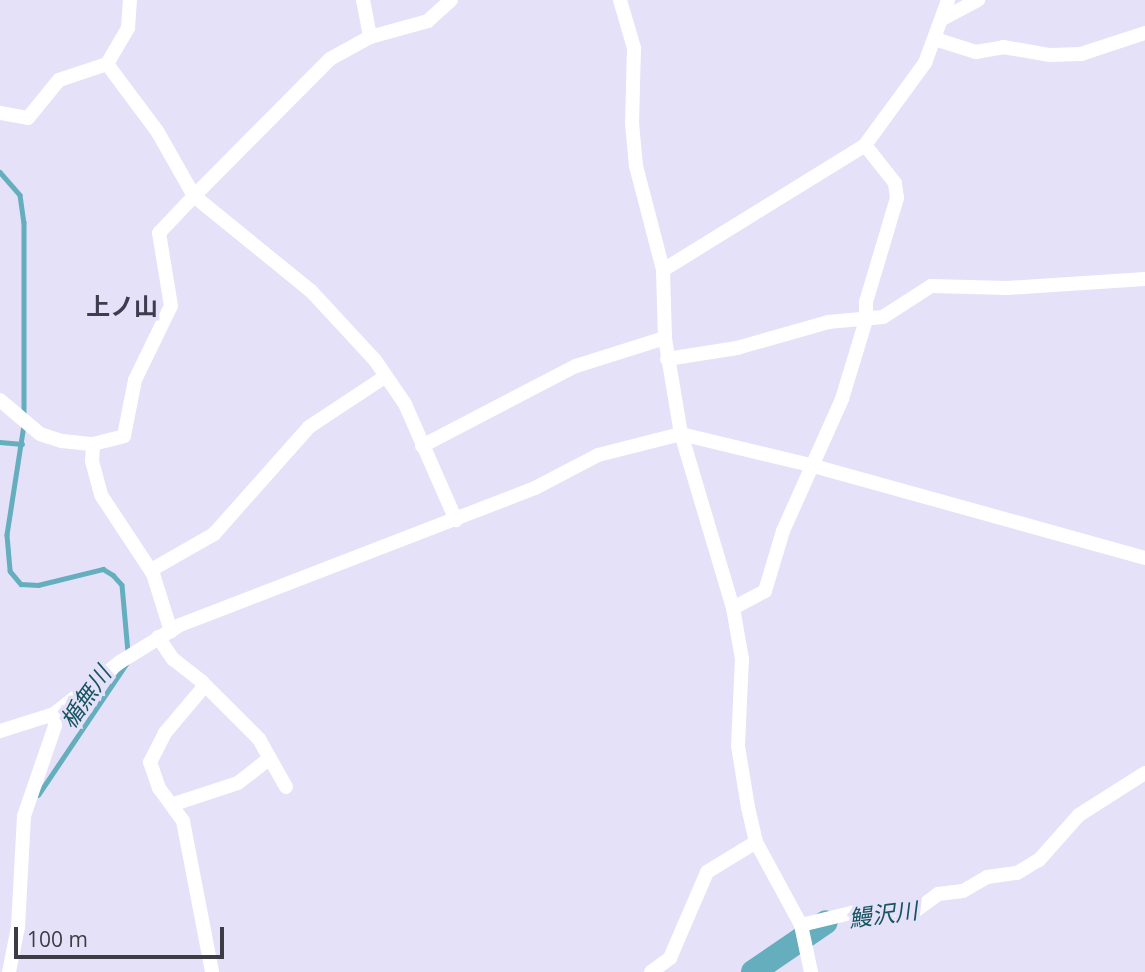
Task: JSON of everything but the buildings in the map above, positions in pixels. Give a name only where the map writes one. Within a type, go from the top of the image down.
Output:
[{"type":"street","points":[[0,113],[28,118],[59,80],[107,64],[128,28],[130,0]]},
{"type":"street","points":[[363,0],[370,37]]},
{"type":"street","points":[[0,400],[40,434],[93,444],[124,436],[135,380],[171,306],[159,233],[330,59],[370,37],[428,21],[451,0]]},
{"type":"street","points":[[620,0],[634,48],[632,123],[636,166],[663,270],[667,359],[681,434],[733,608],[742,659],[738,746],[756,842],[801,925],[811,972]]},
{"type":"street","points":[[663,270],[865,145],[909,90],[934,39],[948,0]]},
{"type":"street","points":[[942,19],[978,0]]},
{"type":"street","points":[[934,39],[976,52],[1003,47],[1050,55],[1081,54],[1145,33]]},
{"type":"street","points":[[107,64],[157,131],[194,196],[311,291],[387,376],[405,404],[456,520]]},
{"type":"street","points":[[733,608],[765,591],[783,531],[810,465],[842,399],[866,320],[866,302],[897,198],[895,183],[865,145]]},
{"type":"street","points":[[667,359],[737,348],[828,322],[866,320],[901,309],[931,286],[941,284],[1007,288],[1145,279]]},
{"type":"street","points":[[422,446],[576,366],[665,338]]},
{"type":"street","points":[[151,570],[214,534],[309,427],[387,376]]},
{"type":"street","points":[[0,731],[54,714],[164,634],[534,488],[598,455],[681,434],[810,465],[1145,558]]},
{"type":"street","points":[[93,444],[93,468],[102,495],[151,570],[164,634],[173,659],[245,722],[286,787]]},
{"type":"street","points":[[202,682],[152,753],[153,773],[183,821],[212,972]]},
{"type":"street","points":[[9,972],[18,927],[24,816],[55,726],[54,714]]},
{"type":"street","points":[[174,803],[238,783],[269,759]]},
{"type":"street","points":[[801,925],[863,910],[915,911],[938,894],[963,891],[987,877],[1017,873],[1039,860],[1079,815],[1145,774]]},
{"type":"street","points":[[651,972],[670,958],[707,872],[756,842]]},
{"type":"waterway","name":"楯無川","points":[[0,172],[20,195],[24,222],[24,416]]},
{"type":"waterway","name":"楯無川","points":[[24,425],[7,535],[10,571],[21,584],[38,585],[103,569],[113,575],[122,585],[128,652]]},
{"type":"waterway","points":[[0,442],[22,444]]},
{"type":"waterway","name":"楯無川","points":[[38,795],[128,661]]},
{"type":"waterway","name":"鰻沢川","points":[[753,972],[826,922]]},
{"type":"district","name":"上ノ山","points":[[122,306]]}]
